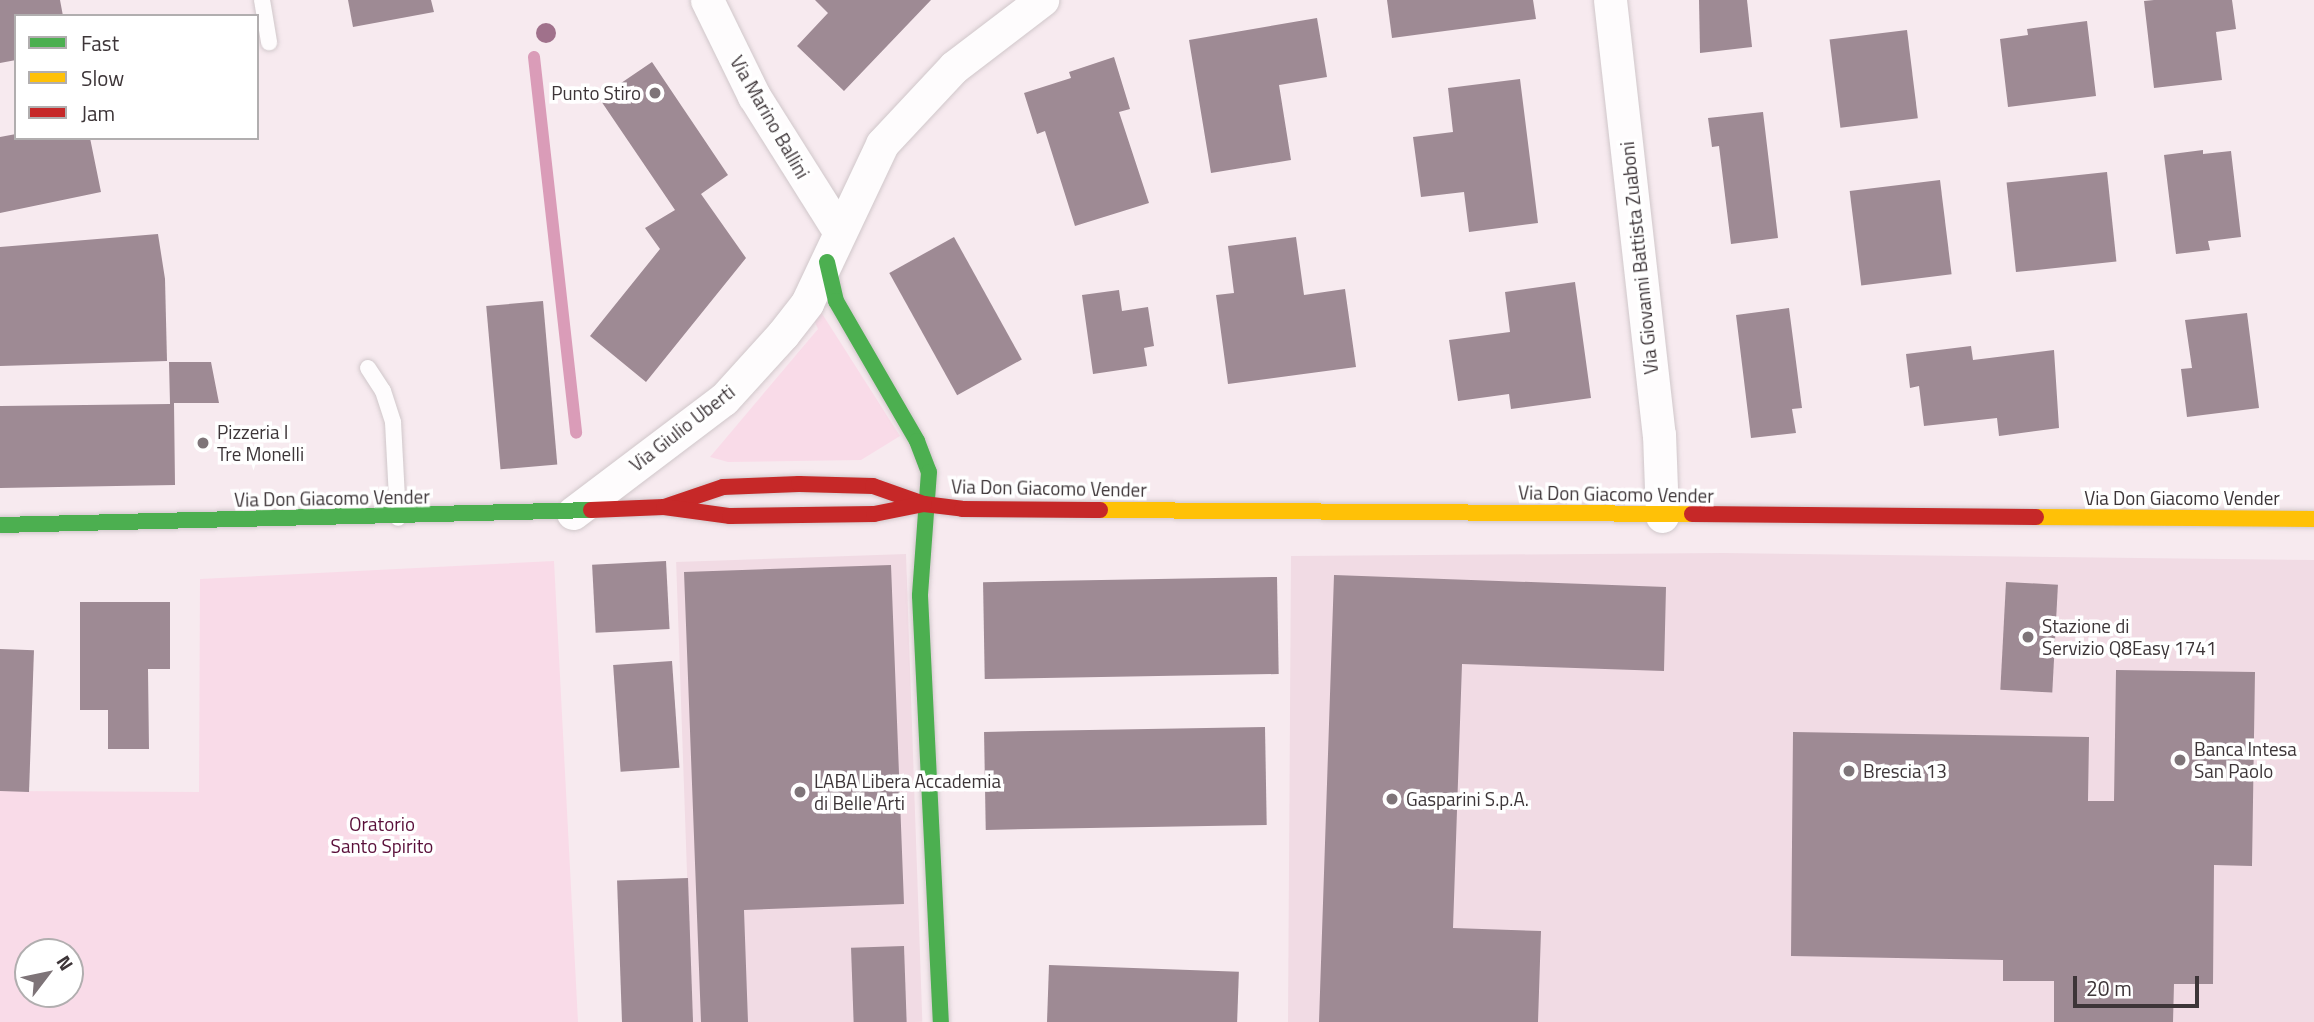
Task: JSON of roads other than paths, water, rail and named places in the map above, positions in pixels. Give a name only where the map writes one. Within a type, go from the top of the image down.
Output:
[{"type":"street","name":"Via Marino Ballini","points":[[707,0],[754,96],[839,231]]},
{"type":"street","name":"Via Giulio Uberti","points":[[573,513],[724,398],[797,319],[882,145],[954,66],[1042,0]]},
{"type":"street","name":"Via Giovanni Battista Zuaboni","points":[[1610,0],[1659,434],[1662,516]]},
{"type":"street","points":[[827,262],[836,301],[925,456],[927,504],[920,596],[941,1022]]},
{"type":"street","name":"Via Don Giacomo Vender","points":[[664,507],[723,488],[799,484],[873,486],[927,504],[962,509],[1662,516],[2312,518]]},
{"type":"street","name":"Via Don Giacomo Vender","points":[[0,525],[398,519],[664,507],[730,516],[874,514],[927,504]]},
{"type":"lane","points":[[262,0],[269,42]]},
{"type":"lane","points":[[368,368],[383,391],[393,422],[398,519]]},
{"type":"waterway","points":[[534,57],[576,433]]},
{"type":"place","name":"Punto Stiro","points":[[655,93]]},
{"type":"place","name":"Pizzeria I Tre Monelli","points":[[203,443]]},
{"type":"place","name":"Stazione di Servizio Q8Easy 1741","points":[[2028,637]]},
{"type":"place","name":"Banca Intesa San Paolo","points":[[2180,760]]},
{"type":"place","name":"Brescia 13","points":[[1849,771]]},
{"type":"place","name":"LABA Libera Accademia di Belle Arti","points":[[800,792]]},
{"type":"place","name":"Gasparini S.p.A.","points":[[1392,799]]},
{"type":"park label","name":"Oratorio Santo Spirito","points":[[382,835]]}]
